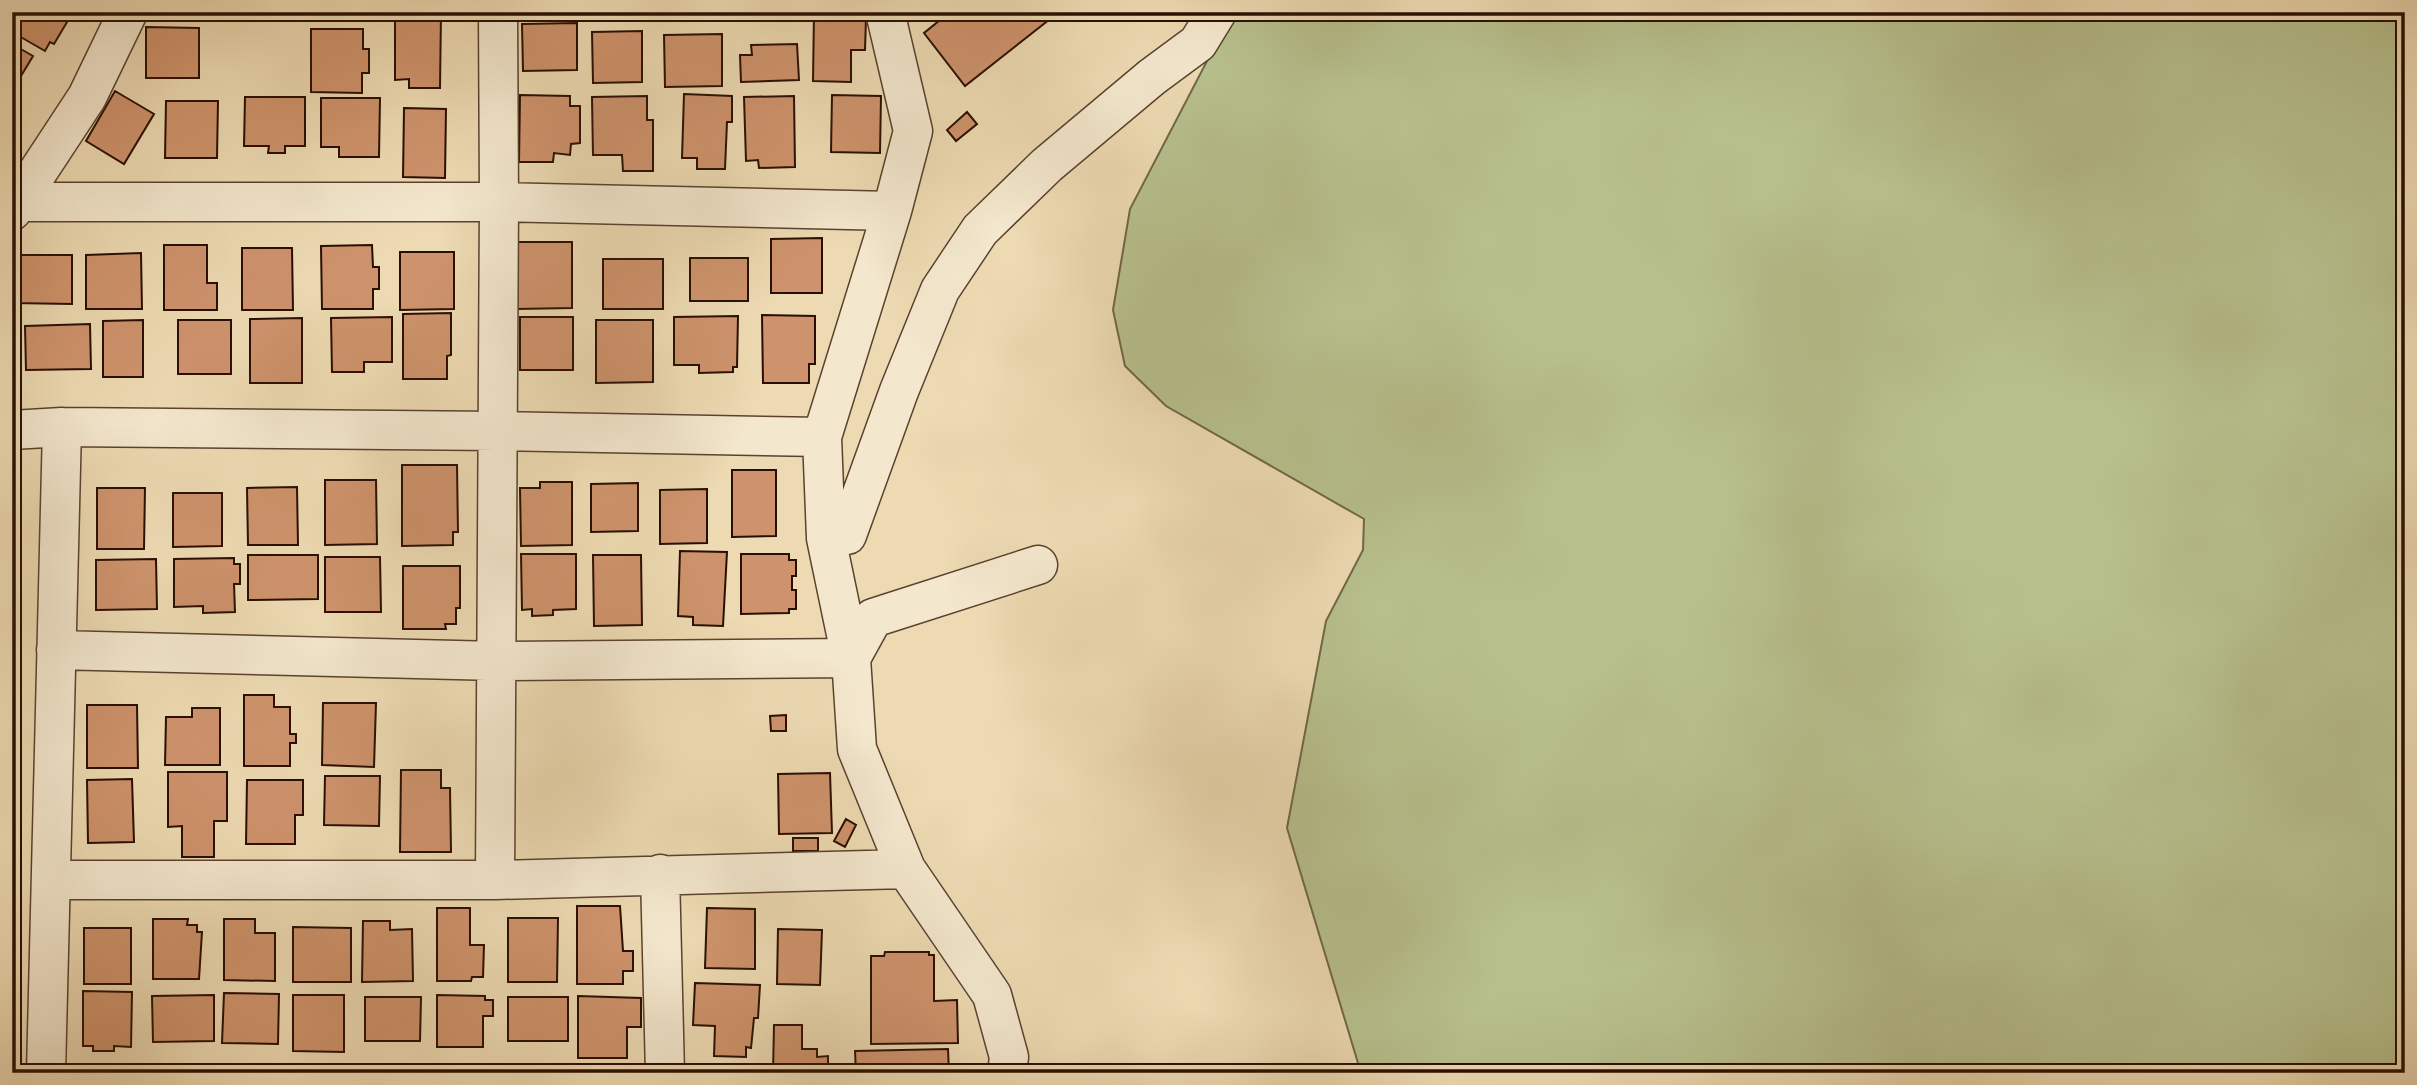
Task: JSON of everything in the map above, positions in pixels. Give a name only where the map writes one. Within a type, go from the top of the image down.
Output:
[{"type":"street","points":[[15,207],[87,97],[128,12]]},
{"type":"street","points":[[495,880],[498,12]]},
{"type":"street","points":[[885,12],[913,131],[892,211],[822,437],[826,538],[851,658],[857,748],[906,869],[992,995],[1009,1057],[1007,1073]]},
{"type":"street","points":[[826,538],[848,535],[899,391],[940,290],[980,230],[1047,165],[1198,43],[1217,12]]},
{"type":"street","points":[[15,207],[499,202],[892,211]]},
{"type":"street","points":[[12,430],[62,427],[822,437]]},
{"type":"street","points":[[46,1073],[62,427]]},
{"type":"street","points":[[851,658],[873,618],[1038,565]]},
{"type":"street","points":[[55,650],[497,661],[851,658]]},
{"type":"street","points":[[51,880],[495,880],[906,869]]},
{"type":"street","points":[[660,874],[665,1073]]},
{"type":"green space","points":[[1239,12],[2405,12],[2405,1073],[1361,1073],[1287,828],[1326,621],[1363,550],[1364,519],[1166,406],[1125,366],[1113,310],[1130,209],[1207,61]]},
{"type":"building","points":[[12,12],[73,12],[54,44],[50,42],[45,51],[12,32]]},
{"type":"building","points":[[395,12],[441,12],[440,88],[409,88],[409,79],[395,80]]},
{"type":"building","points":[[814,12],[862,12],[866,18],[865,50],[851,50],[851,82],[813,81]]},
{"type":"building","points":[[950,12],[1059,12],[965,86],[924,33]]},
{"type":"building","points":[[577,23],[577,70],[523,71],[522,24]]},
{"type":"building","points":[[146,27],[199,28],[199,78],[146,78]]},
{"type":"building","points":[[311,29],[363,29],[363,49],[369,49],[369,73],[362,73],[362,93],[311,92]]},
{"type":"building","points":[[642,31],[642,82],[593,83],[592,32]]},
{"type":"building","points":[[722,34],[722,86],[665,87],[664,35]]},
{"type":"building","points":[[12,44],[33,56],[12,91]]},
{"type":"building","points":[[797,44],[799,80],[741,82],[740,55],[752,55],[751,45]]},
{"type":"building","points":[[115,91],[154,114],[124,164],[86,141]]},
{"type":"building","points":[[684,94],[732,96],[732,122],[727,122],[725,169],[697,169],[697,158],[682,158]]},
{"type":"building","points":[[520,95],[570,96],[570,106],[580,106],[580,143],[571,144],[570,155],[554,153],[553,162],[519,162]]},
{"type":"building","points":[[832,95],[881,96],[880,153],[831,152]]},
{"type":"building","points":[[647,96],[647,120],[653,120],[653,171],[623,171],[622,155],[593,155],[592,97]]},
{"type":"building","points":[[794,96],[795,167],[759,168],[758,160],[746,161],[744,97]]},
{"type":"building","points":[[245,97],[305,97],[305,146],[285,146],[285,153],[268,153],[269,146],[244,146]]},
{"type":"building","points":[[321,98],[380,98],[379,157],[339,157],[339,147],[321,147]]},
{"type":"building","points":[[166,101],[218,101],[217,158],[165,158]]},
{"type":"building","points":[[404,108],[446,109],[445,178],[403,177]]},
{"type":"building","points":[[967,112],[977,124],[956,141],[947,130]]},
{"type":"building","points":[[822,238],[822,293],[771,293],[771,239]]},
{"type":"building","points":[[517,242],[572,242],[572,308],[517,309]]},
{"type":"building","points":[[164,245],[207,245],[207,283],[217,283],[217,310],[164,310]]},
{"type":"building","points":[[372,245],[373,267],[379,267],[379,289],[373,289],[373,309],[322,309],[321,246]]},
{"type":"building","points":[[242,248],[292,248],[293,310],[242,310]]},
{"type":"building","points":[[400,252],[454,252],[454,309],[400,310]]},
{"type":"building","points":[[141,253],[142,309],[86,309],[86,255]]},
{"type":"building","points":[[12,255],[72,255],[72,304],[12,303]]},
{"type":"building","points":[[690,258],[748,258],[748,301],[690,301]]},
{"type":"building","points":[[603,259],[663,259],[663,309],[603,309]]},
{"type":"building","points":[[451,313],[451,355],[447,356],[447,379],[403,379],[403,314]]},
{"type":"building","points":[[762,315],[815,316],[815,364],[809,364],[809,383],[763,383]]},
{"type":"building","points":[[738,316],[737,367],[733,367],[733,372],[699,373],[699,365],[674,365],[674,317]]},
{"type":"building","points":[[392,317],[392,362],[364,362],[364,372],[332,372],[331,318]]},
{"type":"building","points":[[520,317],[573,317],[573,370],[520,370]]},
{"type":"building","points":[[302,318],[302,383],[250,383],[250,319]]},
{"type":"building","points":[[143,320],[143,377],[103,377],[103,321]]},
{"type":"building","points":[[178,320],[231,320],[231,374],[178,374]]},
{"type":"building","points":[[596,320],[653,320],[653,382],[596,383]]},
{"type":"building","points":[[90,324],[91,369],[26,370],[25,326]]},
{"type":"building","points":[[12,330],[20,333],[12,350]]},
{"type":"building","points":[[402,465],[457,465],[458,532],[453,532],[453,545],[402,546]]},
{"type":"building","points":[[732,470],[776,470],[776,536],[732,537]]},
{"type":"building","points":[[325,480],[376,480],[377,544],[325,545]]},
{"type":"building","points":[[540,482],[572,482],[572,545],[521,546],[520,488],[540,488]]},
{"type":"building","points":[[638,483],[638,531],[591,532],[591,484]]},
{"type":"building","points":[[297,487],[298,545],[248,545],[247,488]]},
{"type":"building","points":[[97,488],[145,488],[144,549],[97,549]]},
{"type":"building","points":[[707,489],[707,543],[660,544],[660,490]]},
{"type":"building","points":[[173,493],[222,493],[222,546],[173,547]]},
{"type":"building","points":[[680,551],[727,552],[723,626],[693,625],[693,617],[678,616]]},
{"type":"building","points":[[521,554],[576,554],[576,609],[553,610],[553,615],[532,616],[532,609],[522,610]]},
{"type":"building","points":[[741,554],[789,554],[789,560],[796,560],[796,576],[792,576],[792,590],[796,590],[796,609],[789,609],[789,613],[741,614]]},
{"type":"building","points":[[248,555],[318,555],[318,599],[248,600]]},
{"type":"building","points":[[593,555],[641,555],[642,625],[594,626]]},
{"type":"building","points":[[325,557],[380,557],[381,612],[325,612]]},
{"type":"building","points":[[234,558],[234,564],[240,564],[240,584],[234,584],[235,612],[203,613],[203,606],[174,607],[174,559]]},
{"type":"building","points":[[156,559],[157,609],[96,610],[96,560]]},
{"type":"building","points":[[403,566],[460,566],[460,608],[456,608],[456,624],[445,624],[446,629],[403,629]]},
{"type":"building","points":[[244,695],[274,695],[274,707],[290,707],[290,734],[296,734],[296,743],[290,743],[290,766],[244,766]]},
{"type":"building","points":[[323,703],[376,703],[374,767],[322,765]]},
{"type":"building","points":[[87,705],[137,705],[138,768],[87,768]]},
{"type":"building","points":[[192,708],[220,708],[220,765],[165,765],[166,717],[192,717]]},
{"type":"building","points":[[786,715],[786,731],[771,731],[770,716]]},
{"type":"building","points":[[401,770],[441,770],[441,788],[450,788],[451,852],[400,852]]},
{"type":"building","points":[[168,772],[227,772],[227,821],[214,821],[214,857],[182,857],[182,826],[168,827]]},
{"type":"building","points":[[830,773],[832,833],[779,834],[778,774]]},
{"type":"building","points":[[325,776],[380,776],[379,826],[324,825]]},
{"type":"building","points":[[132,779],[134,842],[88,843],[87,780]]},
{"type":"building","points":[[247,780],[303,780],[303,815],[295,815],[295,844],[246,844]]},
{"type":"building","points":[[846,819],[856,825],[845,847],[834,841]]},
{"type":"building","points":[[793,838],[818,838],[818,851],[793,851]]},
{"type":"building","points":[[577,906],[620,906],[623,951],[633,951],[633,971],[623,971],[623,984],[577,984]]},
{"type":"building","points":[[437,908],[470,908],[470,945],[484,945],[483,977],[472,977],[471,981],[437,981]]},
{"type":"building","points":[[707,908],[755,909],[755,969],[705,968]]},
{"type":"building","points":[[508,918],[558,918],[557,982],[508,982]]},
{"type":"building","points":[[153,919],[188,919],[187,925],[197,925],[197,932],[202,932],[199,979],[153,979]]},
{"type":"building","points":[[224,919],[255,919],[255,933],[275,933],[275,981],[224,980]]},
{"type":"building","points":[[363,921],[390,921],[390,930],[412,929],[413,981],[362,982]]},
{"type":"building","points":[[293,927],[351,928],[351,982],[293,982]]},
{"type":"building","points":[[84,928],[131,928],[131,984],[84,984]]},
{"type":"building","points":[[778,929],[822,930],[820,985],[777,984]]},
{"type":"building","points":[[885,952],[929,952],[929,955],[934,955],[934,1001],[957,1000],[958,1043],[871,1044],[871,956],[884,956]]},
{"type":"building","points":[[695,983],[760,985],[758,1018],[754,1018],[751,1048],[746,1047],[746,1057],[714,1056],[715,1026],[693,1025]]},
{"type":"building","points":[[83,991],[132,992],[131,1047],[114,1046],[114,1051],[93,1051],[93,1046],[83,1046]]},
{"type":"building","points":[[224,993],[279,994],[278,1044],[222,1043]]},
{"type":"building","points":[[214,995],[214,1041],[153,1042],[152,996]]},
{"type":"building","points":[[293,995],[344,995],[344,1052],[293,1051]]},
{"type":"building","points":[[437,995],[485,996],[485,1000],[493,1000],[493,1016],[483,1016],[483,1047],[437,1047]]},
{"type":"building","points":[[578,996],[641,998],[641,1027],[627,1027],[627,1058],[578,1058]]},
{"type":"building","points":[[365,997],[421,997],[420,1041],[365,1041]]},
{"type":"building","points":[[508,997],[568,997],[568,1041],[508,1041]]},
{"type":"building","points":[[774,1025],[802,1025],[802,1049],[817,1049],[817,1057],[828,1056],[828,1073],[773,1073]]},
{"type":"building","points":[[948,1049],[949,1073],[856,1073],[855,1051]]}]
